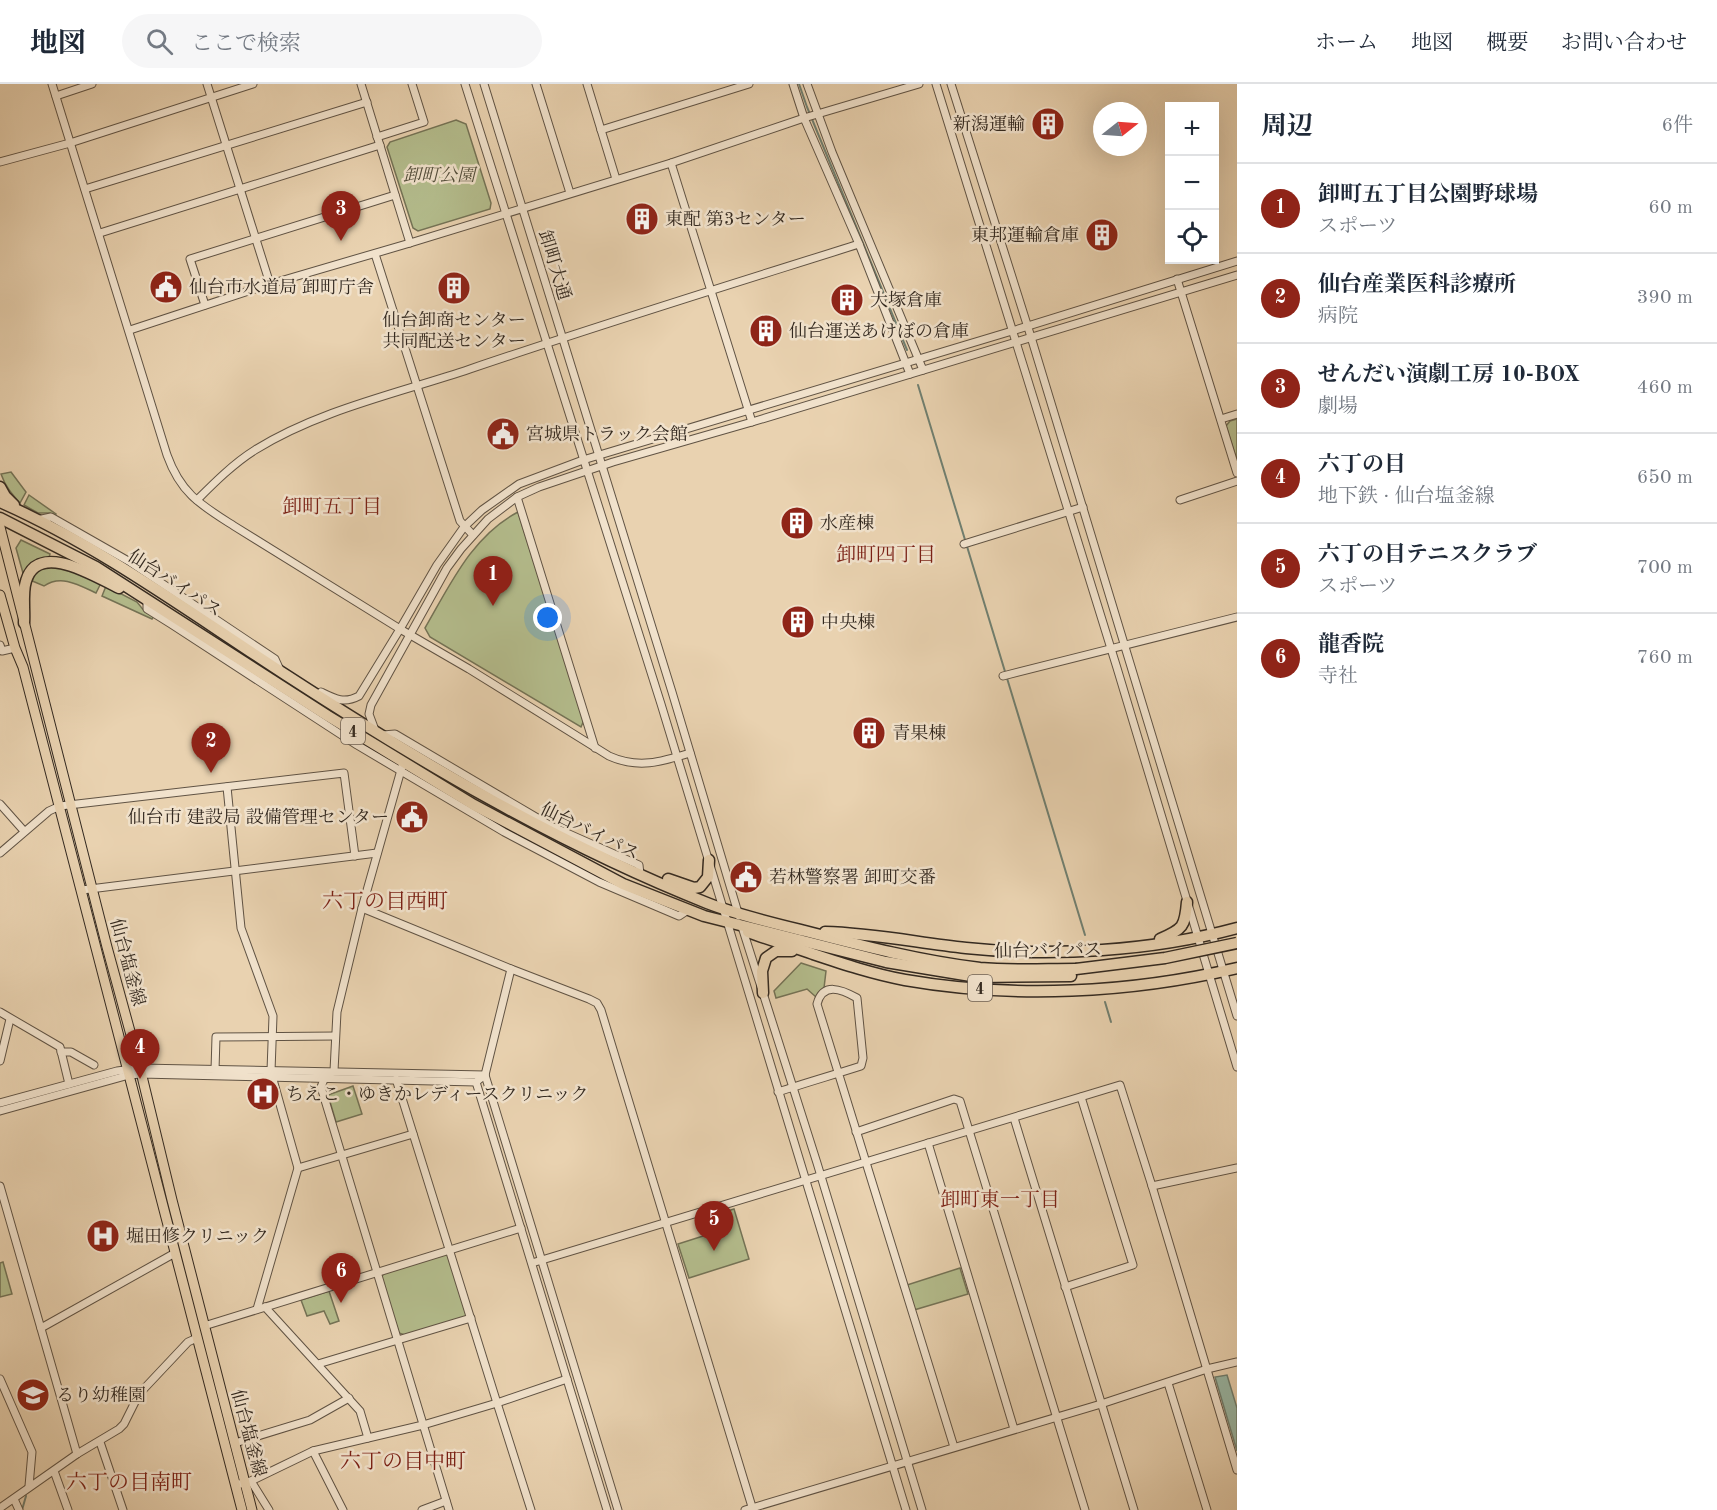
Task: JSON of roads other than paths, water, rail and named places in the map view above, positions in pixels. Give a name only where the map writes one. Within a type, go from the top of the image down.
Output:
[{"type":"highway","points":[[0,487],[5,496],[19,510]]},
{"type":"highway","name":"仙台バイパス","points":[[0,502],[108,559],[283,673],[477,794],[575,844],[724,908],[888,952],[952,964],[1014,970],[1076,973],[1237,943]]},
{"type":"highway","name":"仙台バイパス","points":[[0,518],[96,567],[402,767],[612,879],[688,910],[729,923]]},
{"type":"highway","points":[[24,623],[25,583],[29,573],[42,563],[70,564],[132,595],[145,599]]},
{"type":"highway","points":[[645,876],[663,877],[694,888],[699,887],[708,877],[709,860]]},
{"type":"highway","points":[[1146,946],[1182,928],[1187,902]]},
{"type":"highway","name":"4","points":[[729,923],[843,964],[906,980],[1004,990],[1114,988],[1209,975],[1237,968]]},
{"type":"highway","name":"仙台バイパス","points":[[742,927],[886,963],[997,978],[1166,966],[1237,951]]},
{"type":"highway","name":"4","points":[[810,932],[852,933],[988,950],[1095,950],[1146,946],[1198,938],[1237,928]]},
{"type":"highway","points":[[763,993],[763,962],[771,953],[779,950],[813,954]]},
{"type":"main road","name":"仙台塩釜線","points":[[0,527],[65,805],[87,889],[141,1071],[235,1443],[244,1483],[242,1510]]},
{"type":"main road","name":"仙台塩釜線","points":[[0,595],[65,805]]},
{"type":"main road","name":"仙台塩釜線","points":[[87,889],[128,1072],[197,1338],[252,1510]]},
{"type":"street","points":[[52,84],[172,468],[177,479],[197,500],[400,629],[620,761],[646,765],[690,753]]},
{"type":"street","points":[[56,96],[92,84]]},
{"type":"street","points":[[207,84],[270,284]]},
{"type":"street","points":[[0,162],[70,143],[253,84]]},
{"type":"street","points":[[361,84],[410,243]]},
{"type":"street","points":[[100,233],[240,190],[378,141],[424,122],[412,84]]},
{"type":"street","points":[[465,84],[729,923],[778,1092],[906,1510]]},
{"type":"street","name":"卸町大通","points":[[484,84],[922,1510]]},
{"type":"street","points":[[536,84],[570,193]]},
{"type":"street","points":[[587,84],[616,180]]},
{"type":"street","points":[[601,130],[749,84]]},
{"type":"street","points":[[793,84],[811,116],[923,370]]},
{"type":"street","points":[[807,84],[811,116],[910,374]]},
{"type":"street","points":[[130,330],[270,284],[616,180],[811,116],[919,84]]},
{"type":"street","points":[[936,84],[1237,1066]]},
{"type":"street","points":[[951,84],[1031,337],[1237,1016]]},
{"type":"street","points":[[86,189],[367,102]]},
{"type":"street","points":[[671,163],[752,422]]},
{"type":"street","points":[[205,305],[190,259],[395,195]]},
{"type":"street","points":[[197,500],[253,451],[291,429],[546,343],[859,244]]},
{"type":"street","points":[[375,254],[460,521],[473,535]]},
{"type":"street","points":[[283,673],[337,700],[350,700],[359,696],[437,565],[464,527],[482,510],[519,484],[598,455],[1237,261]]},
{"type":"street","points":[[378,733],[369,714],[371,705],[447,568],[488,519],[517,497],[586,470],[1237,275]]},
{"type":"street","points":[[1177,279],[1237,473]]},
{"type":"street","points":[[1221,419],[1237,414]]},
{"type":"street","points":[[1180,500],[1237,481]]},
{"type":"street","points":[[517,497],[595,748]]},
{"type":"street","points":[[968,543],[1083,507]]},
{"type":"street","points":[[1006,675],[1237,616]]},
{"type":"street","points":[[0,645],[2,651],[15,648]]},
{"type":"street","points":[[334,1071],[337,1012],[362,908],[402,767]]},
{"type":"street","points":[[0,853],[49,810],[65,805],[344,773],[355,856]]},
{"type":"street","points":[[227,787],[241,928],[273,1016],[271,1074],[298,1168],[261,1308]]},
{"type":"street","points":[[0,804],[24,831]]},
{"type":"street","points":[[87,889],[378,853]]},
{"type":"street","points":[[362,908],[597,1003],[666,1222],[750,1509],[1014,1428],[1101,1404],[1207,1369],[1237,1362]]},
{"type":"street","points":[[511,969],[485,1075],[618,1510]]},
{"type":"street","points":[[778,1092],[838,1074],[861,1066],[863,1058],[857,998],[832,989],[819,995],[817,1004],[838,1074],[865,1162],[954,1448]]},
{"type":"street","points":[[0,1012],[60,1047],[69,1084]]},
{"type":"street","points":[[0,1061],[10,1019]]},
{"type":"street","points":[[215,1070],[216,1037],[335,1036]]},
{"type":"street","points":[[61,1052],[70,1052],[94,1065]]},
{"type":"street","points":[[0,1103],[69,1084],[141,1071],[215,1070],[325,1077],[476,1082],[485,1075]]},
{"type":"street","points":[[141,1071],[271,1074],[334,1071],[485,1075]]},
{"type":"street","points":[[334,1071],[325,1077],[321,1088],[449,1510]]},
{"type":"street","points":[[0,1111],[128,1072]]},
{"type":"street","points":[[396,1080],[531,1510]]},
{"type":"street","points":[[476,1082],[607,1510]]},
{"type":"street","points":[[532,1263],[1120,1085],[1237,1470]]},
{"type":"street","points":[[1065,1287],[1133,1265],[1081,1097]]},
{"type":"street","points":[[856,1132],[954,1099],[960,1101],[1085,1510]]},
{"type":"street","points":[[1014,1118],[1134,1510]]},
{"type":"street","points":[[298,1168],[413,1134]]},
{"type":"street","points":[[928,1143],[1014,1428]]},
{"type":"street","points":[[1152,1186],[1237,1168]]},
{"type":"street","points":[[0,1186],[77,1454]]},
{"type":"street","points":[[204,1326],[521,1228]]},
{"type":"street","points":[[41,1328],[175,1253]]},
{"type":"street","points":[[261,1308],[318,1364],[360,1411],[368,1438]]},
{"type":"street","points":[[318,1364],[471,1318]]},
{"type":"street","points":[[0,1508],[29,1486],[77,1454],[100,1442],[124,1424],[139,1394],[188,1342],[197,1338]]},
{"type":"street","points":[[0,1379],[32,1452],[29,1486]]},
{"type":"street","points":[[269,1510],[244,1483],[313,1451],[423,1425],[567,1379]]},
{"type":"street","points":[[1168,1383],[1207,1510]]},
{"type":"street","points":[[235,1443],[310,1420],[349,1398]]},
{"type":"street","points":[[100,1442],[123,1510]]},
{"type":"street","points":[[313,1451],[343,1510]]},
{"type":"street","points":[[54,1471],[68,1510]]},
{"type":"street","points":[[14,1499],[19,1510]]},
{"type":"street","points":[[422,1510],[446,1501]]},
{"type":"waterway","points":[[799,84],[907,350]]},
{"type":"waterway","points":[[918,385],[1085,935]]},
{"type":"waterway","points":[[1105,1002],[1111,1022]]},
{"type":"waterway","points":[[22,1510],[26,1496]]},
{"type":"place","name":"新潟運輸","points":[[1048,124]]},
{"type":"place","name":"東配 第3センター","points":[[642,219]]},
{"type":"place","name":"東邦運輸倉庫","points":[[1102,235]]},
{"type":"place","name":"せんだい演劇工房 10-BOX","points":[[341,241]]},
{"type":"place","name":"仙台市水道局 卸町庁舎","points":[[166,287]]},
{"type":"place","name":"仙台卸商センター 共同配送センター","points":[[454,288]]},
{"type":"place","name":"大塚倉庫","points":[[847,300]]},
{"type":"place","name":"仙台運送あけぼの倉庫","points":[[766,331]]},
{"type":"place","name":"宮城県トラック会館","points":[[503,434]]},
{"type":"place","name":"水産棟","points":[[797,523]]},
{"type":"place","name":"卸町五丁目公園野球場","points":[[493,606]]},
{"type":"place","name":"中央棟","points":[[798,622]]},
{"type":"place","name":"青果棟","points":[[869,733]]},
{"type":"place","name":"仙台産業医科診療所","points":[[211,773]]},
{"type":"place","name":"仙台市 建設局 設備管理センター","points":[[412,817]]},
{"type":"place","name":"若林警察署 卸町交番","points":[[746,877]]},
{"type":"place","name":"六丁の目","points":[[140,1079]]},
{"type":"place","name":"ちえこ・ゆきかレディースクリニック","points":[[263,1094]]},
{"type":"place","name":"堀田修クリニック","points":[[103,1236]]},
{"type":"place","name":"六丁の目テニスクラブ","points":[[714,1251]]},
{"type":"place","name":"龍香院","points":[[341,1303]]},
{"type":"place","name":"るり幼稚園","points":[[33,1395]]},
{"type":"district","name":"卸町五丁目","points":[[332,506]]},
{"type":"district","name":"卸町四丁目","points":[[886,554]]},
{"type":"district","name":"六丁の目西町","points":[[385,901]]},
{"type":"district","name":"卸町東一丁目","points":[[1000,1199]]},
{"type":"district","name":"六丁の目中町","points":[[403,1461]]},
{"type":"district","name":"六丁の目南町","points":[[129,1482]]},
{"type":"park label","name":"卸町公園","points":[[439,175]]}]
